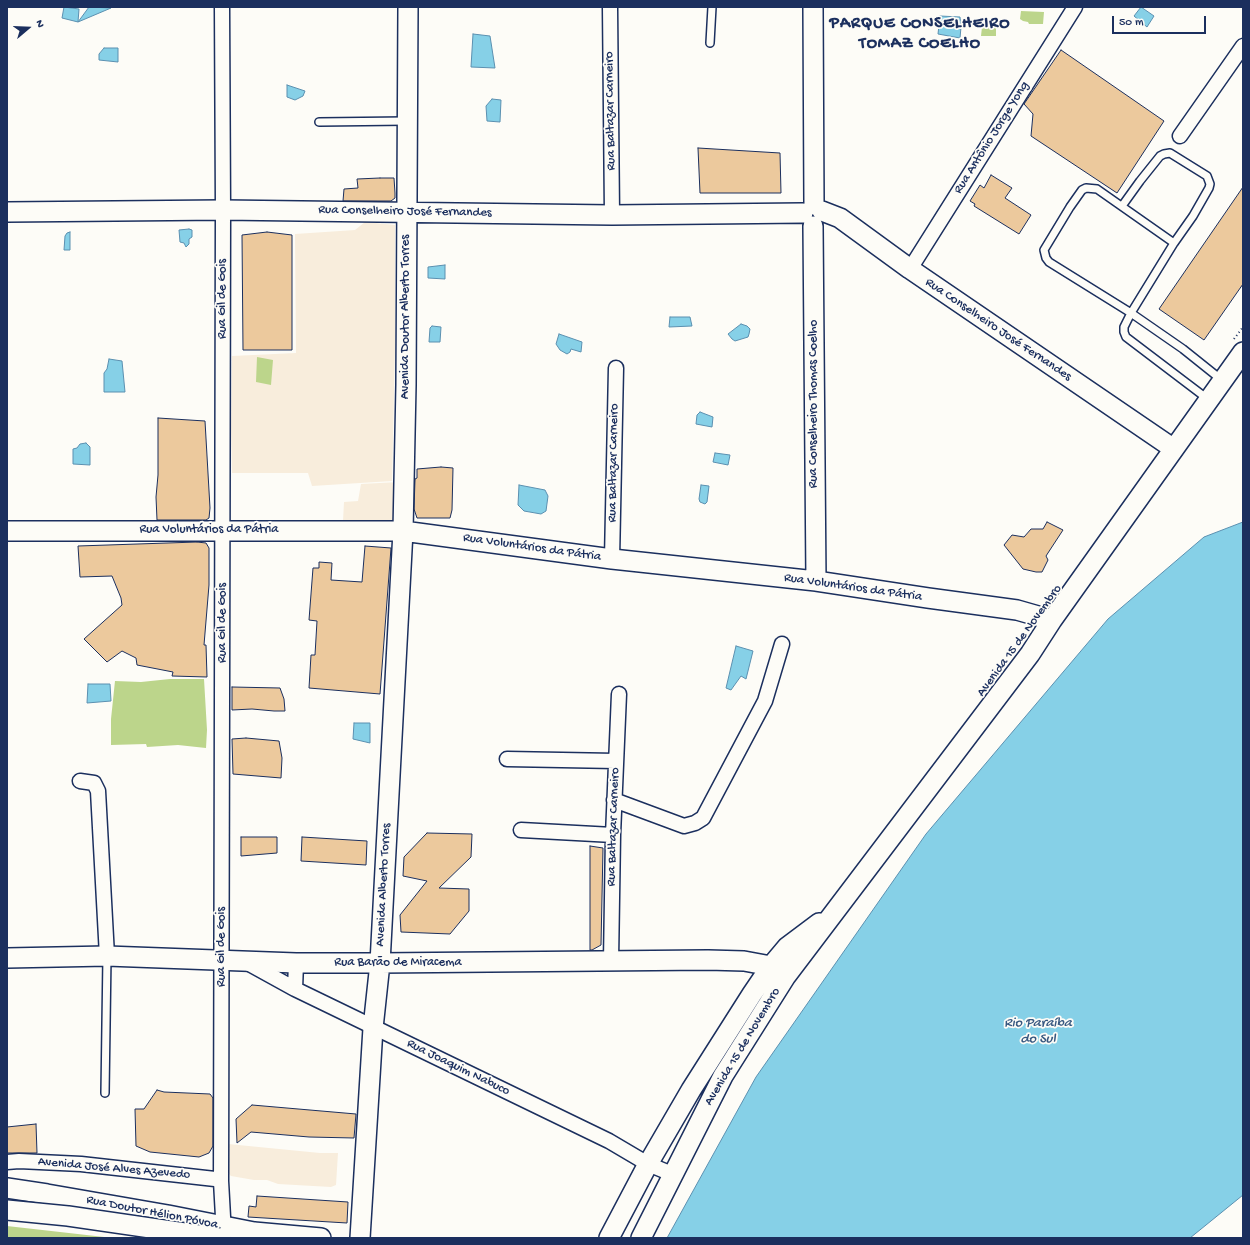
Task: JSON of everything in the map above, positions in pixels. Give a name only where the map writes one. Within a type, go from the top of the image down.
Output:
[{"type":"main road","name":"Avenida Doutor Alberto Torres","points":[[403,531],[408,7]]},
{"type":"main road","name":"Rua Conselheiro Thomas Coelho","points":[[813,7],[812,160],[816,581]]},
{"type":"main road","name":"Rua Conselheiro José Fernandes","points":[[7,212],[223,210],[612,215],[813,214],[840,218],[910,270],[1174,449]]},
{"type":"main road","name":"Avenida 15 de Novembro","points":[[608,1237],[691,1090],[752,994],[779,971],[839,908],[1030,654],[1052,620],[1223,381],[1238,346]]},
{"type":"main road","name":"Rua Voluntários da Pátria","points":[[7,531],[403,531],[612,559],[816,581],[1017,610],[1052,620]]},
{"type":"main road","name":"Avenida Alberto Torres","points":[[360,1238],[374,1028],[380,963],[403,531]]},
{"type":"main road","name":"Rua Barão de Miracema","points":[[7,958],[107,956],[296,963],[708,960],[744,961],[779,971]]},
{"type":"main road","name":"Avenida 15 de Novembro","points":[[641,1238],[672,1174],[779,971]]},
{"type":"main road","name":"Rua Doutor Hélion Póvoa","points":[[7,1188],[168,1215],[222,1234],[270,1234],[321,1238]]},
{"type":"main road","points":[[7,1210],[222,1234]]},
{"type":"main road","points":[[168,1215],[177,1238]]},
{"type":"street","name":"Rua Gil de Gois","points":[[222,7],[222,1234]]},
{"type":"street","name":"Rua Baltazar Carneiro","points":[[610,7],[612,215]]},
{"type":"street","name":"Rua Antônio Jorge Yong","points":[[910,270],[1075,7]]},
{"type":"street","points":[[1180,136],[1243,46]]},
{"type":"street","name":"Rua Baltazar Carneiro","points":[[612,559],[616,368]]},
{"type":"street","points":[[614,800],[684,826],[703,818],[765,701],[782,644]]},
{"type":"street","name":"Rua Baltazar Carneiro","points":[[611,961],[614,800],[619,694]]},
{"type":"street","points":[[507,759],[616,761]]},
{"type":"street","points":[[80,781],[94,783],[98,790],[107,956]]},
{"type":"street","points":[[520,830],[613,835]]},
{"type":"street","name":"Rua Joaquim Nabuco","points":[[244,961],[295,989],[609,1141],[648,1164],[672,1174]]},
{"type":"street","points":[[295,989],[296,963]]},
{"type":"street","name":"Avenida José Alves Azevedo","points":[[7,1162],[82,1164],[215,1179],[221,1181]]},
{"type":"lane","points":[[710,43],[712,7]]},
{"type":"lane","points":[[319,122],[407,121]]},
{"type":"lane","points":[[1122,206],[1160,156],[1164,154],[1170,153],[1207,176],[1210,184],[1209,188],[1193,216],[1174,243],[1131,313],[1124,327],[1126,337],[1209,400]]},
{"type":"lane","points":[[1174,243],[1097,189],[1086,188],[1082,190],[1070,207],[1044,250],[1046,258],[1049,262],[1131,313],[1183,349],[1223,381]]},
{"type":"lane","points":[[104,1093],[107,956]]},
{"type":"path","points":[[1238,346],[1243,327]]},
{"type":"shaded area","points":[[365,222],[395,225],[395,349],[392,481],[312,486],[308,473],[232,473],[232,356],[296,353],[295,234],[355,230]]},
{"type":"shaded area","points":[[399,482],[398,523],[343,521],[344,502],[358,501],[361,484]]},
{"type":"shaded area","points":[[228,1144],[320,1153],[338,1153],[336,1185],[331,1187],[278,1184],[267,1180],[254,1180],[231,1176],[228,1173]]},
{"type":"green space","points":[[1021,11],[1044,12],[1043,24],[1029,24],[1028,22],[1023,21],[1020,19]]},
{"type":"green space","points":[[982,27],[996,27],[996,36],[981,36]]},
{"type":"green space","points":[[257,357],[273,360],[271,385],[256,382]]},
{"type":"green space","points":[[170,679],[204,679],[207,730],[206,748],[178,745],[147,747],[146,744],[111,745],[111,719],[115,681],[141,682]]},
{"type":"green space","points":[[7,1226],[113,1238],[7,1238]]},
{"type":"water","points":[[64,7],[79,9],[78,22],[62,18]]},
{"type":"water","points":[[89,7],[111,8],[78,22]]},
{"type":"water","points":[[1141,7],[1154,16],[1147,27],[1134,16]]},
{"type":"water","points":[[940,16],[960,17],[960,38],[938,34]]},
{"type":"water","points":[[473,34],[490,36],[495,68],[471,67]]},
{"type":"water","points":[[104,48],[118,48],[118,62],[99,60],[99,54]]},
{"type":"water","points":[[287,85],[305,91],[303,96],[295,100],[287,97]]},
{"type":"water","points":[[492,99],[501,100],[500,122],[487,121],[486,106]]},
{"type":"water","points":[[179,230],[192,230],[192,237],[189,239],[189,244],[186,247],[184,243],[180,242]]},
{"type":"water","points":[[70,232],[70,250],[64,250],[65,236]]},
{"type":"water","points":[[445,265],[445,279],[428,278],[428,267]]},
{"type":"water","points":[[670,317],[690,317],[692,326],[669,327]]},
{"type":"water","points":[[741,324],[750,329],[748,337],[735,341],[728,334]]},
{"type":"water","points":[[432,326],[441,327],[440,342],[429,342],[430,328]]},
{"type":"water","points":[[559,334],[582,342],[581,352],[571,349],[567,354],[560,350],[556,344]]},
{"type":"water","points":[[109,359],[122,361],[125,392],[104,392],[104,373],[107,369]]},
{"type":"water","points":[[700,412],[713,417],[712,427],[696,424],[697,415]]},
{"type":"water","points":[[86,443],[90,447],[90,465],[73,464],[73,449],[77,448],[80,444]]},
{"type":"water","points":[[715,453],[730,455],[728,465],[713,462]]},
{"type":"water","points":[[519,485],[545,490],[548,496],[546,511],[541,514],[524,511],[518,505]]},
{"type":"water","points":[[701,485],[709,486],[707,502],[705,504],[700,502],[699,499]]},
{"type":"water","name":"Rio Paraíba do Sul","points":[[1243,522],[1243,1195],[1190,1238],[667,1238],[756,1077],[926,834],[1108,619],[1204,537]]},
{"type":"water","points":[[736,646],[753,651],[746,679],[741,676],[731,690],[726,688]]},
{"type":"water","points":[[88,684],[110,684],[111,701],[87,703]]},
{"type":"water","points":[[354,723],[370,723],[370,743],[353,739]]},
{"type":"building","points":[[1061,50],[1164,121],[1117,193],[1031,136],[1033,114],[1024,104]]},
{"type":"building","points":[[698,148],[780,153],[781,193],[700,193]]},
{"type":"building","points":[[991,175],[1012,188],[1005,198],[1031,215],[1019,234],[974,206],[975,204],[970,201],[980,185],[984,188]]},
{"type":"building","points":[[394,178],[395,198],[391,201],[343,201],[344,189],[358,188],[357,179]]},
{"type":"building","points":[[1243,187],[1243,284],[1204,340],[1159,309]]},
{"type":"building","points":[[267,232],[292,235],[292,350],[243,350],[242,235]]},
{"type":"building","points":[[158,418],[205,421],[210,508],[209,518],[206,520],[157,520],[156,497],[158,475]]},
{"type":"building","points":[[441,467],[453,468],[452,510],[450,518],[417,518],[414,509],[415,479],[417,478],[417,469]]},
{"type":"building","points":[[1047,522],[1063,530],[1046,556],[1048,560],[1042,572],[1023,569],[1004,545],[1012,535],[1024,537],[1031,529],[1043,529]]},
{"type":"building","points":[[197,542],[206,543],[209,548],[209,585],[204,645],[206,645],[207,677],[172,676],[173,672],[137,665],[136,658],[122,651],[107,662],[84,639],[122,605],[121,598],[112,576],[80,577],[78,546]]},
{"type":"building","points":[[365,546],[391,548],[380,694],[309,688],[311,655],[315,655],[317,621],[309,620],[313,568],[319,568],[319,562],[332,563],[331,580],[362,582]]},
{"type":"building","points":[[232,687],[280,688],[284,699],[285,711],[252,709],[232,710]]},
{"type":"building","points":[[246,738],[279,741],[282,758],[281,778],[233,774],[232,739]]},
{"type":"building","points":[[427,833],[472,834],[471,857],[439,888],[469,889],[469,911],[450,934],[401,932],[400,915],[427,881],[403,876],[404,857]]},
{"type":"building","points":[[241,837],[277,837],[277,853],[241,856]]},
{"type":"building","points":[[302,837],[367,841],[366,865],[301,861]]},
{"type":"building","points":[[590,846],[603,848],[601,945],[592,950],[590,950]]},
{"type":"building","points":[[157,1090],[164,1092],[210,1094],[213,1098],[213,1146],[209,1153],[199,1157],[150,1152],[136,1146],[135,1109],[144,1109]]},
{"type":"building","points":[[252,1105],[356,1114],[354,1138],[309,1137],[251,1132],[237,1143],[236,1119]]},
{"type":"building","points":[[36,1124],[37,1153],[7,1153],[7,1127]]},
{"type":"building","points":[[257,1196],[348,1202],[347,1223],[248,1217],[249,1206],[256,1207]]},
{"type":"district","name":"PARQUE CONSELHEIRO TOMAZ COELHO","points":[[920,34]]}]
